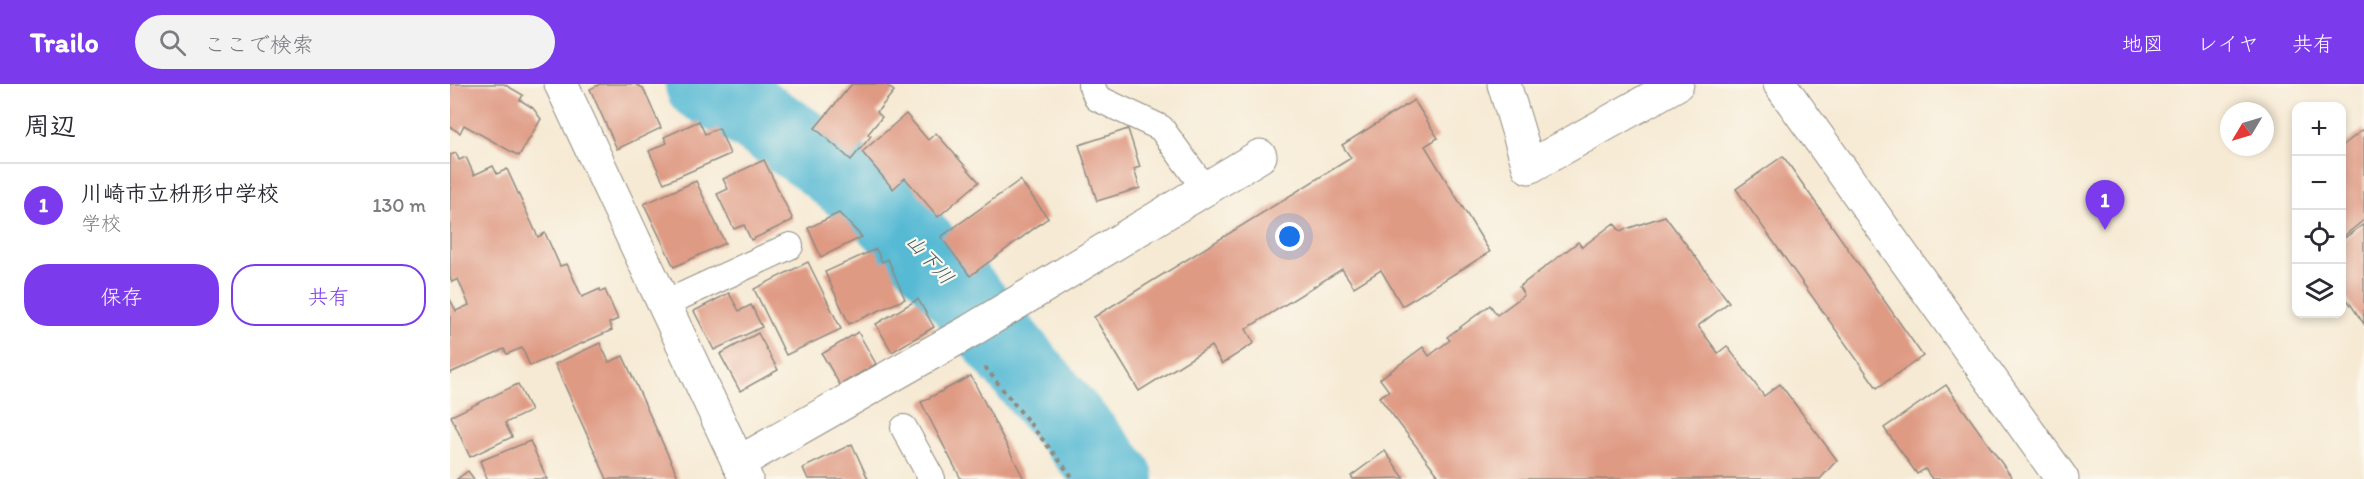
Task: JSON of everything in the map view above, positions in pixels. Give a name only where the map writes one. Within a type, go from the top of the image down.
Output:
[{"type":"street","points":[[561,84],[742,471],[1260,156]]},
{"type":"street","points":[[1504,84],[1529,167],[1677,84]]},
{"type":"street","points":[[1780,84],[2062,479]]},
{"type":"lane","points":[[1091,84],[1097,98],[1161,128],[1205,189]]},
{"type":"lane","points":[[663,304],[790,246]]},
{"type":"lane","points":[[904,428],[932,479]]},
{"type":"path","points":[[965,334],[1074,479]]},
{"type":"building","points":[[450,84],[504,84],[523,95],[520,100],[533,108],[541,119],[519,156],[464,125],[460,133],[450,127]]},
{"type":"building","points":[[600,84],[635,84],[643,88],[661,128],[617,149],[590,89]]},
{"type":"building","points":[[852,84],[885,84],[894,91],[877,112],[882,117],[868,134],[871,136],[851,160],[815,128]]},
{"type":"building","points":[[1414,100],[1438,138],[1425,146],[1490,252],[1402,306],[1381,270],[1354,287],[1342,269],[1246,329],[1254,343],[1222,364],[1211,346],[1139,391],[1094,317],[1351,158],[1342,145]]},
{"type":"building","points":[[906,114],[928,140],[936,133],[979,182],[938,217],[905,178],[893,189],[862,152]]},
{"type":"building","points":[[699,121],[705,134],[719,128],[730,154],[664,183],[649,151],[667,143],[664,137]]},
{"type":"building","points":[[1128,129],[1140,167],[1134,169],[1140,188],[1097,201],[1079,145]]},
{"type":"building","points":[[2364,129],[2364,220],[2346,234],[2346,156],[2346,143]]},
{"type":"building","points":[[456,153],[459,160],[466,157],[474,175],[493,166],[497,174],[507,169],[538,237],[545,233],[560,266],[567,264],[582,297],[600,289],[601,292],[605,290],[618,319],[609,323],[612,330],[530,366],[522,348],[507,354],[504,349],[450,373],[450,299],[456,311],[469,305],[458,279],[452,282],[450,277],[450,155]]},
{"type":"building","points":[[1783,156],[1923,356],[1877,388],[1736,189]]},
{"type":"building","points":[[764,160],[793,220],[751,240],[744,225],[734,229],[717,194],[728,189],[723,179]]},
{"type":"building","points":[[1020,180],[1048,218],[970,276],[941,237]]},
{"type":"building","points":[[696,181],[725,243],[674,267],[644,204]]},
{"type":"building","points":[[839,213],[862,237],[821,257],[808,228]]},
{"type":"building","points":[[1665,216],[1729,302],[1698,326],[1718,353],[1727,346],[1764,396],[1780,384],[1837,460],[1820,479],[1441,479],[1379,397],[1389,391],[1380,379],[1423,347],[1429,356],[1450,340],[1447,337],[1490,305],[1497,315],[1524,295],[1519,287],[1578,242],[1582,247],[1614,223],[1620,231]]},
{"type":"building","points":[[2364,224],[2364,324],[2346,298],[2346,237]]},
{"type":"building","points":[[876,249],[882,262],[888,259],[905,299],[849,324],[825,272]]},
{"type":"building","points":[[808,262],[841,329],[786,355],[754,289]]},
{"type":"building","points":[[729,293],[739,311],[751,305],[762,327],[714,350],[694,311]]},
{"type":"building","points":[[918,299],[934,327],[892,352],[876,324]]},
{"type":"building","points":[[858,332],[876,364],[840,385],[822,354]]},
{"type":"building","points":[[758,333],[778,370],[740,391],[720,354]]},
{"type":"building","points":[[600,343],[609,362],[623,356],[679,479],[607,479],[555,364]]},
{"type":"building","points":[[971,376],[1024,479],[961,479],[921,402]]},
{"type":"building","points":[[518,384],[531,411],[505,423],[512,437],[470,457],[451,416]]},
{"type":"building","points":[[1946,385],[2013,479],[1932,479],[1925,469],[1917,474],[1884,428]]},
{"type":"building","points":[[530,441],[547,479],[487,479],[480,461]]},
{"type":"building","points":[[852,444],[868,479],[808,479],[803,468]]},
{"type":"building","points":[[1385,451],[1404,478],[1353,479],[1351,476]]},
{"type":"building","points":[[468,471],[474,479],[457,479]]},
{"type":"waterway","name":"山下川","points":[[703,84],[731,99],[818,157],[887,213],[944,273],[1116,479]]},
{"type":"place","name":"川崎市立枡形中学校","points":[[2105,230]]}]
